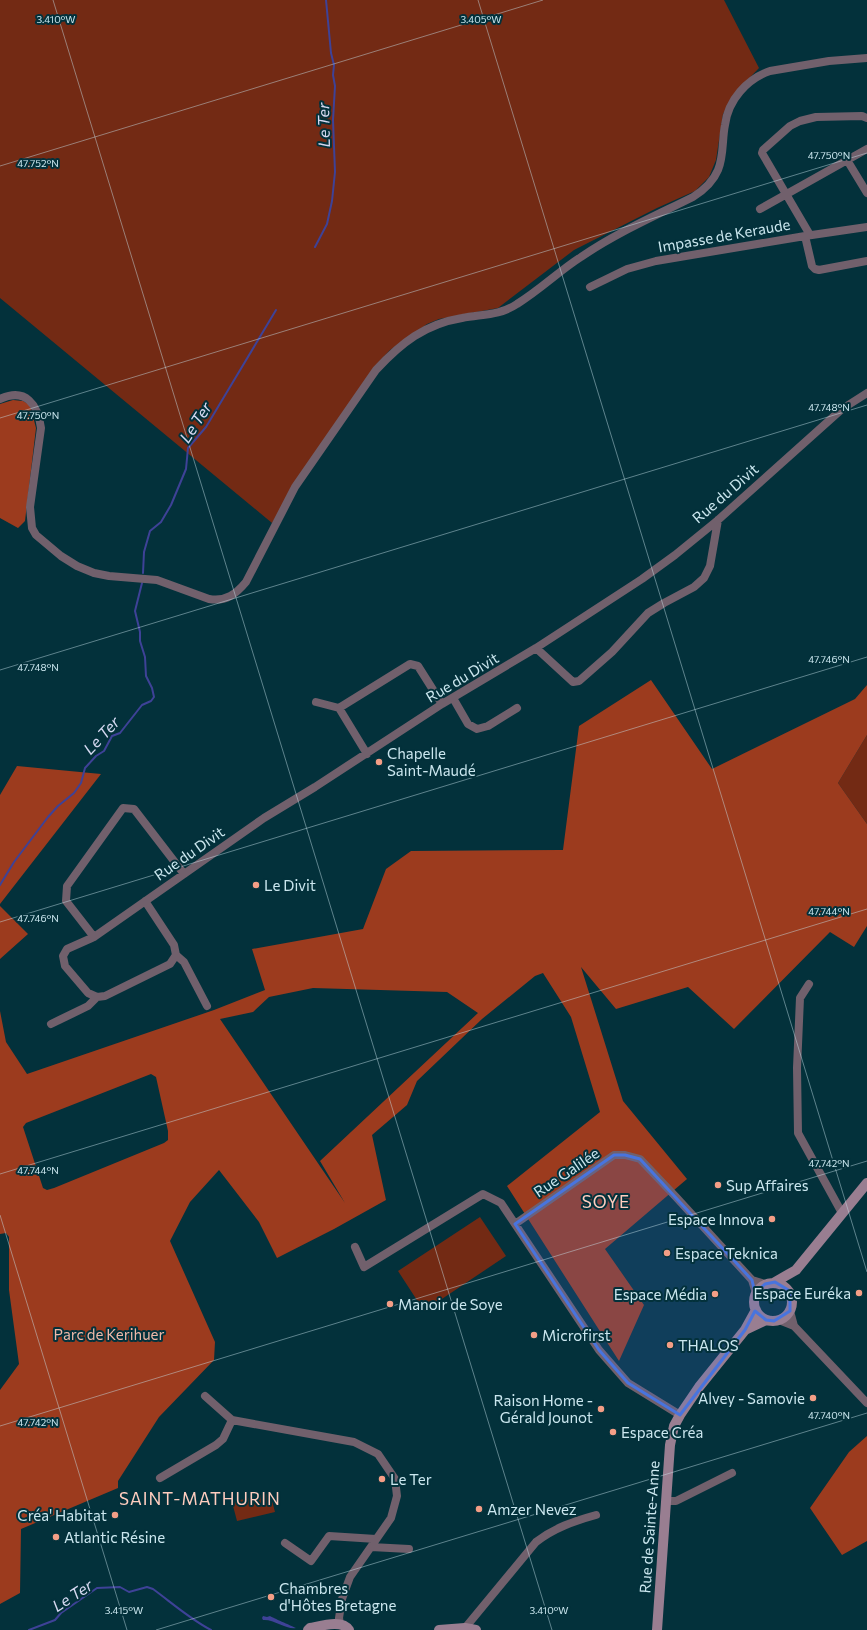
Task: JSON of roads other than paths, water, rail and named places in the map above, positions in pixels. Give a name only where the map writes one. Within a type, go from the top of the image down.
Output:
[{"type":"street","points":[[0,399],[13,395],[26,398],[31,401],[39,416],[41,428],[30,507],[32,528],[36,535],[61,556],[77,566],[94,573],[109,576],[157,580],[209,599],[216,600],[227,598],[238,592],[246,582],[295,487],[376,370],[407,340],[444,321],[464,317],[483,316],[504,311],[517,304],[581,256],[622,232],[702,192],[713,179],[720,163],[725,123],[727,115],[737,94],[748,83],[762,74],[770,71],[828,61],[867,58]]},
{"type":"street","points":[[867,118],[862,116],[816,118],[800,121],[790,126],[769,143],[762,153],[808,235],[812,266],[814,269],[819,270],[867,261]]},
{"type":"street","points":[[760,209],[867,149]]},
{"type":"street","points":[[847,160],[867,193]]},
{"type":"street","name":"Impasse de Keraude","points":[[590,287],[627,269],[656,261],[808,235],[867,227]]},
{"type":"street","name":"Rue du Divit","points":[[97,997],[88,993],[65,966],[63,956],[67,949],[94,937],[264,818],[367,754],[442,704],[536,648],[642,579],[675,555],[718,520],[842,409],[867,393]]},
{"type":"street","points":[[536,648],[573,682],[579,681],[612,652],[648,613],[694,587],[704,578],[710,566],[718,520]]},
{"type":"street","points":[[339,708],[410,664],[418,666],[442,704]]},
{"type":"street","points":[[453,698],[468,724],[477,729],[488,726],[517,708]]},
{"type":"street","points":[[316,702],[339,708],[367,754]]},
{"type":"street","points":[[94,937],[66,900],[66,886],[123,808],[134,809],[184,874]]},
{"type":"street","points":[[146,901],[174,945],[176,955],[184,962],[207,1006]]},
{"type":"street","points":[[51,1024],[88,1006],[97,997],[105,996],[170,964],[176,955]]},
{"type":"street","points":[[809,984],[800,998],[797,1068],[798,1133],[842,1213]]},
{"type":"street","name":"Rue Galilée","points":[[515,1224],[614,1155],[625,1155],[640,1159],[682,1202],[752,1280],[756,1294]]},
{"type":"street","points":[[794,1326],[790,1311],[792,1300],[790,1291],[796,1270],[867,1183]]},
{"type":"street","points":[[355,1247],[364,1266],[483,1194],[501,1203],[599,1350],[628,1383],[680,1415]]},
{"type":"street","points":[[796,1270],[770,1283],[756,1294],[754,1299],[756,1310],[766,1320],[779,1320],[794,1326],[867,1403]]},
{"type":"street","points":[[752,1280],[782,1285],[790,1291]]},
{"type":"street","name":"Rue de Sainte-Anne","points":[[657,1630],[670,1445],[674,1426],[699,1387],[745,1330],[756,1310]]},
{"type":"street","points":[[779,1320],[790,1311]]},
{"type":"street","name":"Rue de Sainte-Anne","points":[[745,1330],[766,1320]]},
{"type":"street","points":[[205,1396],[232,1420],[354,1442],[378,1454],[395,1479],[396,1496],[391,1518],[350,1577],[342,1599],[339,1618],[340,1624]]},
{"type":"street","points":[[160,1478],[216,1445],[223,1439],[232,1420]]},
{"type":"street","points":[[667,1501],[676,1501],[732,1473]]},
{"type":"street","points":[[465,1628],[536,1542],[547,1533],[596,1514]]},
{"type":"street","points":[[285,1543],[311,1561],[329,1536],[376,1539]]},
{"type":"street","points":[[371,1547],[409,1549]]},
{"type":"street","points":[[308,1630],[310,1628],[340,1624],[349,1630]]},
{"type":"street","points":[[440,1630],[465,1628],[476,1630]]},
{"type":"waterway","name":"Le Ter","points":[[315,247],[327,224],[332,201],[335,172],[333,120],[335,86],[333,75],[334,65],[331,53],[326,0]]},
{"type":"waterway","name":"Le Ter","points":[[143,573],[144,552],[150,531],[161,522],[171,505],[186,469],[188,448],[206,427],[276,310]]},
{"type":"waterway","name":"Le Ter","points":[[0,885],[14,862],[48,817],[58,806],[74,793],[81,783],[85,768],[96,756],[104,751],[112,736],[120,733],[142,705],[151,701],[154,697],[152,688],[146,676],[145,657],[140,641],[140,632],[135,611],[142,583]]},
{"type":"waterway","name":"Le Ter","points":[[29,1630],[55,1620],[61,1613],[97,1588],[120,1587],[129,1592],[147,1587],[153,1589],[188,1616],[211,1630]]},
{"type":"place","name":"Chapelle Saint-Maudé","points":[[379,762]]},
{"type":"place","name":"Le Divit","points":[[256,885]]},
{"type":"place","name":"Sup Affaires","points":[[718,1185]]},
{"type":"place","name":"Espace Innova","points":[[772,1219]]},
{"type":"place","name":"Espace Teknica","points":[[667,1253]]},
{"type":"place","name":"Espace Euréka","points":[[859,1293]]},
{"type":"place","name":"Espace Média","points":[[715,1294]]},
{"type":"place","name":"Manoir de Soye","points":[[390,1304]]},
{"type":"place","name":"Microfirst","points":[[534,1335]]},
{"type":"place","name":"THALOS","points":[[670,1345]]},
{"type":"place","name":"Alvey - Samovie","points":[[813,1398]]},
{"type":"place","name":"Raison Home - Gérald Jounot","points":[[601,1409]]},
{"type":"place","name":"Espace Créa","points":[[613,1432]]},
{"type":"place","name":"Le Ter","points":[[382,1479]]},
{"type":"place","name":"Amzer Nevez","points":[[479,1509]]},
{"type":"place","name":"Créa' Habitat","points":[[115,1515]]},
{"type":"place","name":"Atlantic Résine","points":[[56,1537]]},
{"type":"place","name":"Chambres d'Hôtes Bretagne","points":[[271,1597]]},
{"type":"district","name":"SOYE","points":[[606,1201]]},
{"type":"district","name":"SAINT-MATHURIN","points":[[200,1498]]},
{"type":"park label","name":"Parc de Kerihuer","points":[[109,1334]]}]
